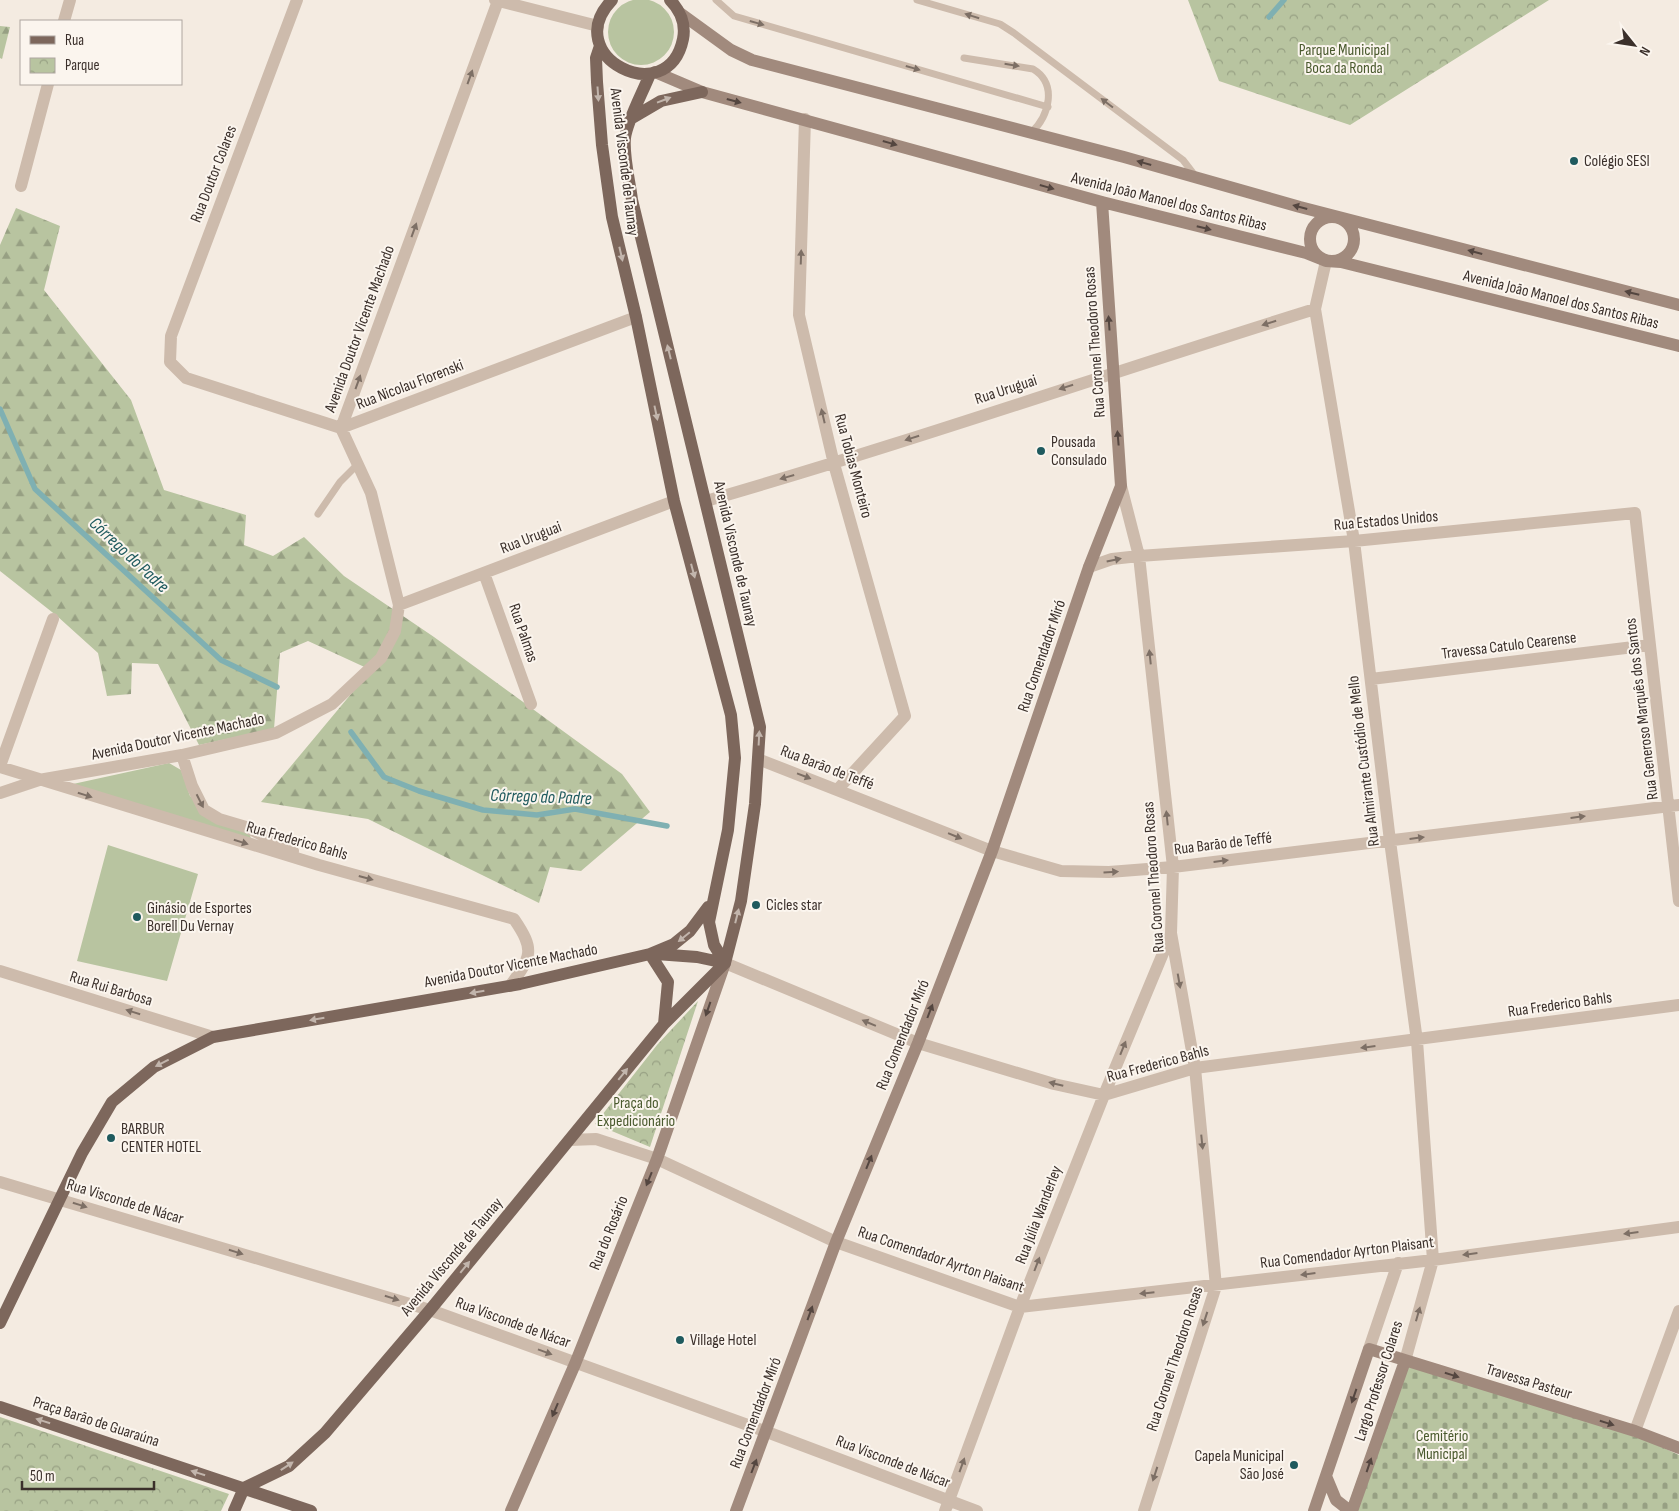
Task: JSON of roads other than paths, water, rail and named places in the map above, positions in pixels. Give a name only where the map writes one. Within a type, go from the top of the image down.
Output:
[{"type":"main road","name":"Avenida Visconde de Taunay","points":[[608,3],[598,26],[600,46],[596,58],[602,146],[612,217],[636,317],[674,501],[732,724],[735,758],[728,830],[713,898]]},
{"type":"main road","name":"Avenida João Manoel dos Santos Ribas","points":[[674,4],[731,50],[752,60],[1337,217],[1679,305]]},
{"type":"main road","points":[[652,72],[669,64],[682,46],[683,24],[674,4]]},
{"type":"main road","name":"Avenida Visconde de Taunay","points":[[600,46],[611,62],[619,68],[639,74],[652,72]]},
{"type":"main road","name":"Avenida João Manoel dos Santos Ribas","points":[[652,72],[702,92],[1102,202],[1306,253],[1326,261],[1351,264],[1679,346]]},
{"type":"main road","name":"Avenida Visconde de Taunay","points":[[244,1488],[290,1466],[318,1440],[430,1310],[664,1024],[725,963],[741,901],[755,804],[760,727],[632,200],[625,139],[630,119],[652,72]]},
{"type":"main road","points":[[630,119],[661,101],[702,92]]},
{"type":"main road","name":"Rua Coronel Theodoro Rosas","points":[[1102,202],[1121,486]]},
{"type":"main road","points":[[1337,217],[1350,227],[1353,235],[1353,244],[1350,252],[1344,257],[1326,261],[1313,251],[1310,235],[1320,221],[1337,217]]},
{"type":"main road","name":"Rua Comendador Miró","points":[[736,1511],[768,1432],[836,1242],[918,1044],[992,851],[1089,567],[1121,486]]},
{"type":"main road","points":[[713,898],[709,922],[710,934],[725,963]]},
{"type":"main road","name":"Avenida Doutor Vicente Machado","points":[[0,1323],[82,1153],[112,1102],[154,1067],[213,1037],[510,986],[650,954],[674,944],[690,931],[701,920],[713,898]]},
{"type":"main road","points":[[650,954],[697,957],[725,963]]},
{"type":"main road","points":[[650,954],[668,982],[664,1024]]},
{"type":"main road","name":"Rua do Rosário","points":[[511,1511],[575,1364],[656,1160],[725,963]]},
{"type":"main road","name":"Travessa Pasteur","points":[[1369,1349],[1635,1431],[1679,1448]]},
{"type":"main road","name":"Largo Professor Colares","points":[[1314,1511],[1369,1349]]},
{"type":"main road","name":"Largo Professor Colares","points":[[1351,1511],[1405,1361]]},
{"type":"main road","name":"Praça Barão de Guaraúna","points":[[0,1407],[311,1511]]},
{"type":"main road","points":[[1326,1476],[1336,1500],[1351,1511]]},
{"type":"main road","points":[[234,1511],[244,1488]]},
{"type":"street","points":[[64,20],[70,0]]},
{"type":"street","name":"Rua Doutor Colares","points":[[170,362],[171,336],[297,0]]},
{"type":"street","points":[[496,0],[529,4],[598,26]]},
{"type":"street","name":"Avenida Doutor Vicente Machado","points":[[0,793],[39,780],[182,755],[276,733],[332,704],[381,658],[395,631],[399,605],[371,493],[341,428],[496,0]]},
{"type":"street","points":[[21,186],[48,85]]},
{"type":"street","name":"Rua Tobias Monteiro","points":[[805,120],[799,315],[834,464],[905,716],[838,789]]},
{"type":"street","name":"Rua Almirante Custódio de Mello","points":[[1326,261],[1315,309],[1354,541],[1390,841],[1417,1041],[1433,1260]]},
{"type":"street","name":"Rua Uruguai","points":[[706,501],[834,464],[1112,372],[1315,309]]},
{"type":"street","name":"Rua Nicolau Florenski","points":[[170,362],[186,378],[341,428],[636,317]]},
{"type":"street","name":"Rua Coronel Theodoro Rosas","points":[[1121,486],[1139,556],[1173,867],[1171,933],[1195,1068],[1216,1286],[1144,1511]]},
{"type":"street","name":"Rua Uruguai","points":[[399,605],[674,501]]},
{"type":"street","name":"Rua Estados Unidos","points":[[1139,556],[1354,541],[1635,513]]},
{"type":"street","name":"Rua Generoso Marquês dos Santos","points":[[1635,513],[1650,645],[1674,805],[1679,901]]},
{"type":"street","points":[[1089,567],[1112,559],[1139,556]]},
{"type":"street","name":"Rua Palmas","points":[[484,573],[531,704]]},
{"type":"street","points":[[0,766],[53,619]]},
{"type":"street","name":"Travessa Catulo Cearense","points":[[1371,678],[1650,645]]},
{"type":"street","points":[[182,755],[192,786],[204,810],[219,819],[246,827],[319,865]]},
{"type":"street","name":"Rua Barão de Teffé","points":[[758,759],[992,851],[1061,871],[1109,872],[1173,867],[1674,805]]},
{"type":"street","name":"Rua Frederico Bahls","points":[[0,766],[39,780],[319,865],[514,919],[527,939],[529,952],[525,966],[510,986]]},
{"type":"street","name":"Rua Júlia Wanderley","points":[[947,1506],[1020,1307],[1171,933]]},
{"type":"street","name":"Rua Frederico Bahls","points":[[725,963],[918,1044],[1054,1084],[1104,1095],[1195,1068],[1417,1041],[1679,1005]]},
{"type":"street","name":"Rua Rui Barbosa","points":[[0,971],[213,1037]]},
{"type":"street","name":"Rua Comendador Ayrton Plaisant","points":[[570,1140],[596,1139],[656,1160],[836,1242],[1020,1307],[1433,1260],[1679,1227]]},
{"type":"street","name":"Rua Visconde de Nácar","points":[[0,1182],[430,1310],[575,1364],[768,1432],[947,1506],[977,1511]]},
{"type":"street","name":"Largo Professor Colares","points":[[1405,1361],[1433,1260]]},
{"type":"street","name":"Largo Professor Colares","points":[[1369,1349],[1398,1263]]},
{"type":"street","points":[[1635,1431],[1679,1311]]},
{"type":"lane","points":[[716,0],[734,16],[1048,107]]},
{"type":"lane","points":[[918,0],[1000,24],[1183,160],[1198,179]]},
{"type":"lane","points":[[964,58],[1033,68],[1042,74],[1046,82],[1048,107],[1038,126],[1031,134]]},
{"type":"lane","points":[[318,514],[340,482],[358,464]]},
{"type":"waterway","points":[[1269,17],[1284,0]]},
{"type":"waterway","name":"Córrego do Padre","points":[[0,409],[35,489],[221,660],[277,687]]},
{"type":"waterway","name":"Córrego do Padre","points":[[351,732],[384,777],[419,791],[483,810],[537,815],[575,809],[667,826]]},
{"type":"place","name":"Colégio SESI","points":[[1574,161]]},
{"type":"place","name":"Pousada Consulado","points":[[1041,451]]},
{"type":"place","name":"Cicles star","points":[[756,905]]},
{"type":"place","name":"Ginásio de Esportes Borell Du Vernay","points":[[137,917]]},
{"type":"place","name":"BARBUR CENTER HOTEL","points":[[111,1138]]},
{"type":"place","name":"Village Hotel","points":[[680,1340]]},
{"type":"place","name":"Capela Municipal São José","points":[[1294,1465]]},
{"type":"park label","name":"Parque Municipal Boca da Ronda","points":[[1344,59]]},
{"type":"park label","name":"Praça do Expedicionário","points":[[636,1112]]},
{"type":"park label","name":"Cemitério Municipal","points":[[1442,1445]]}]
